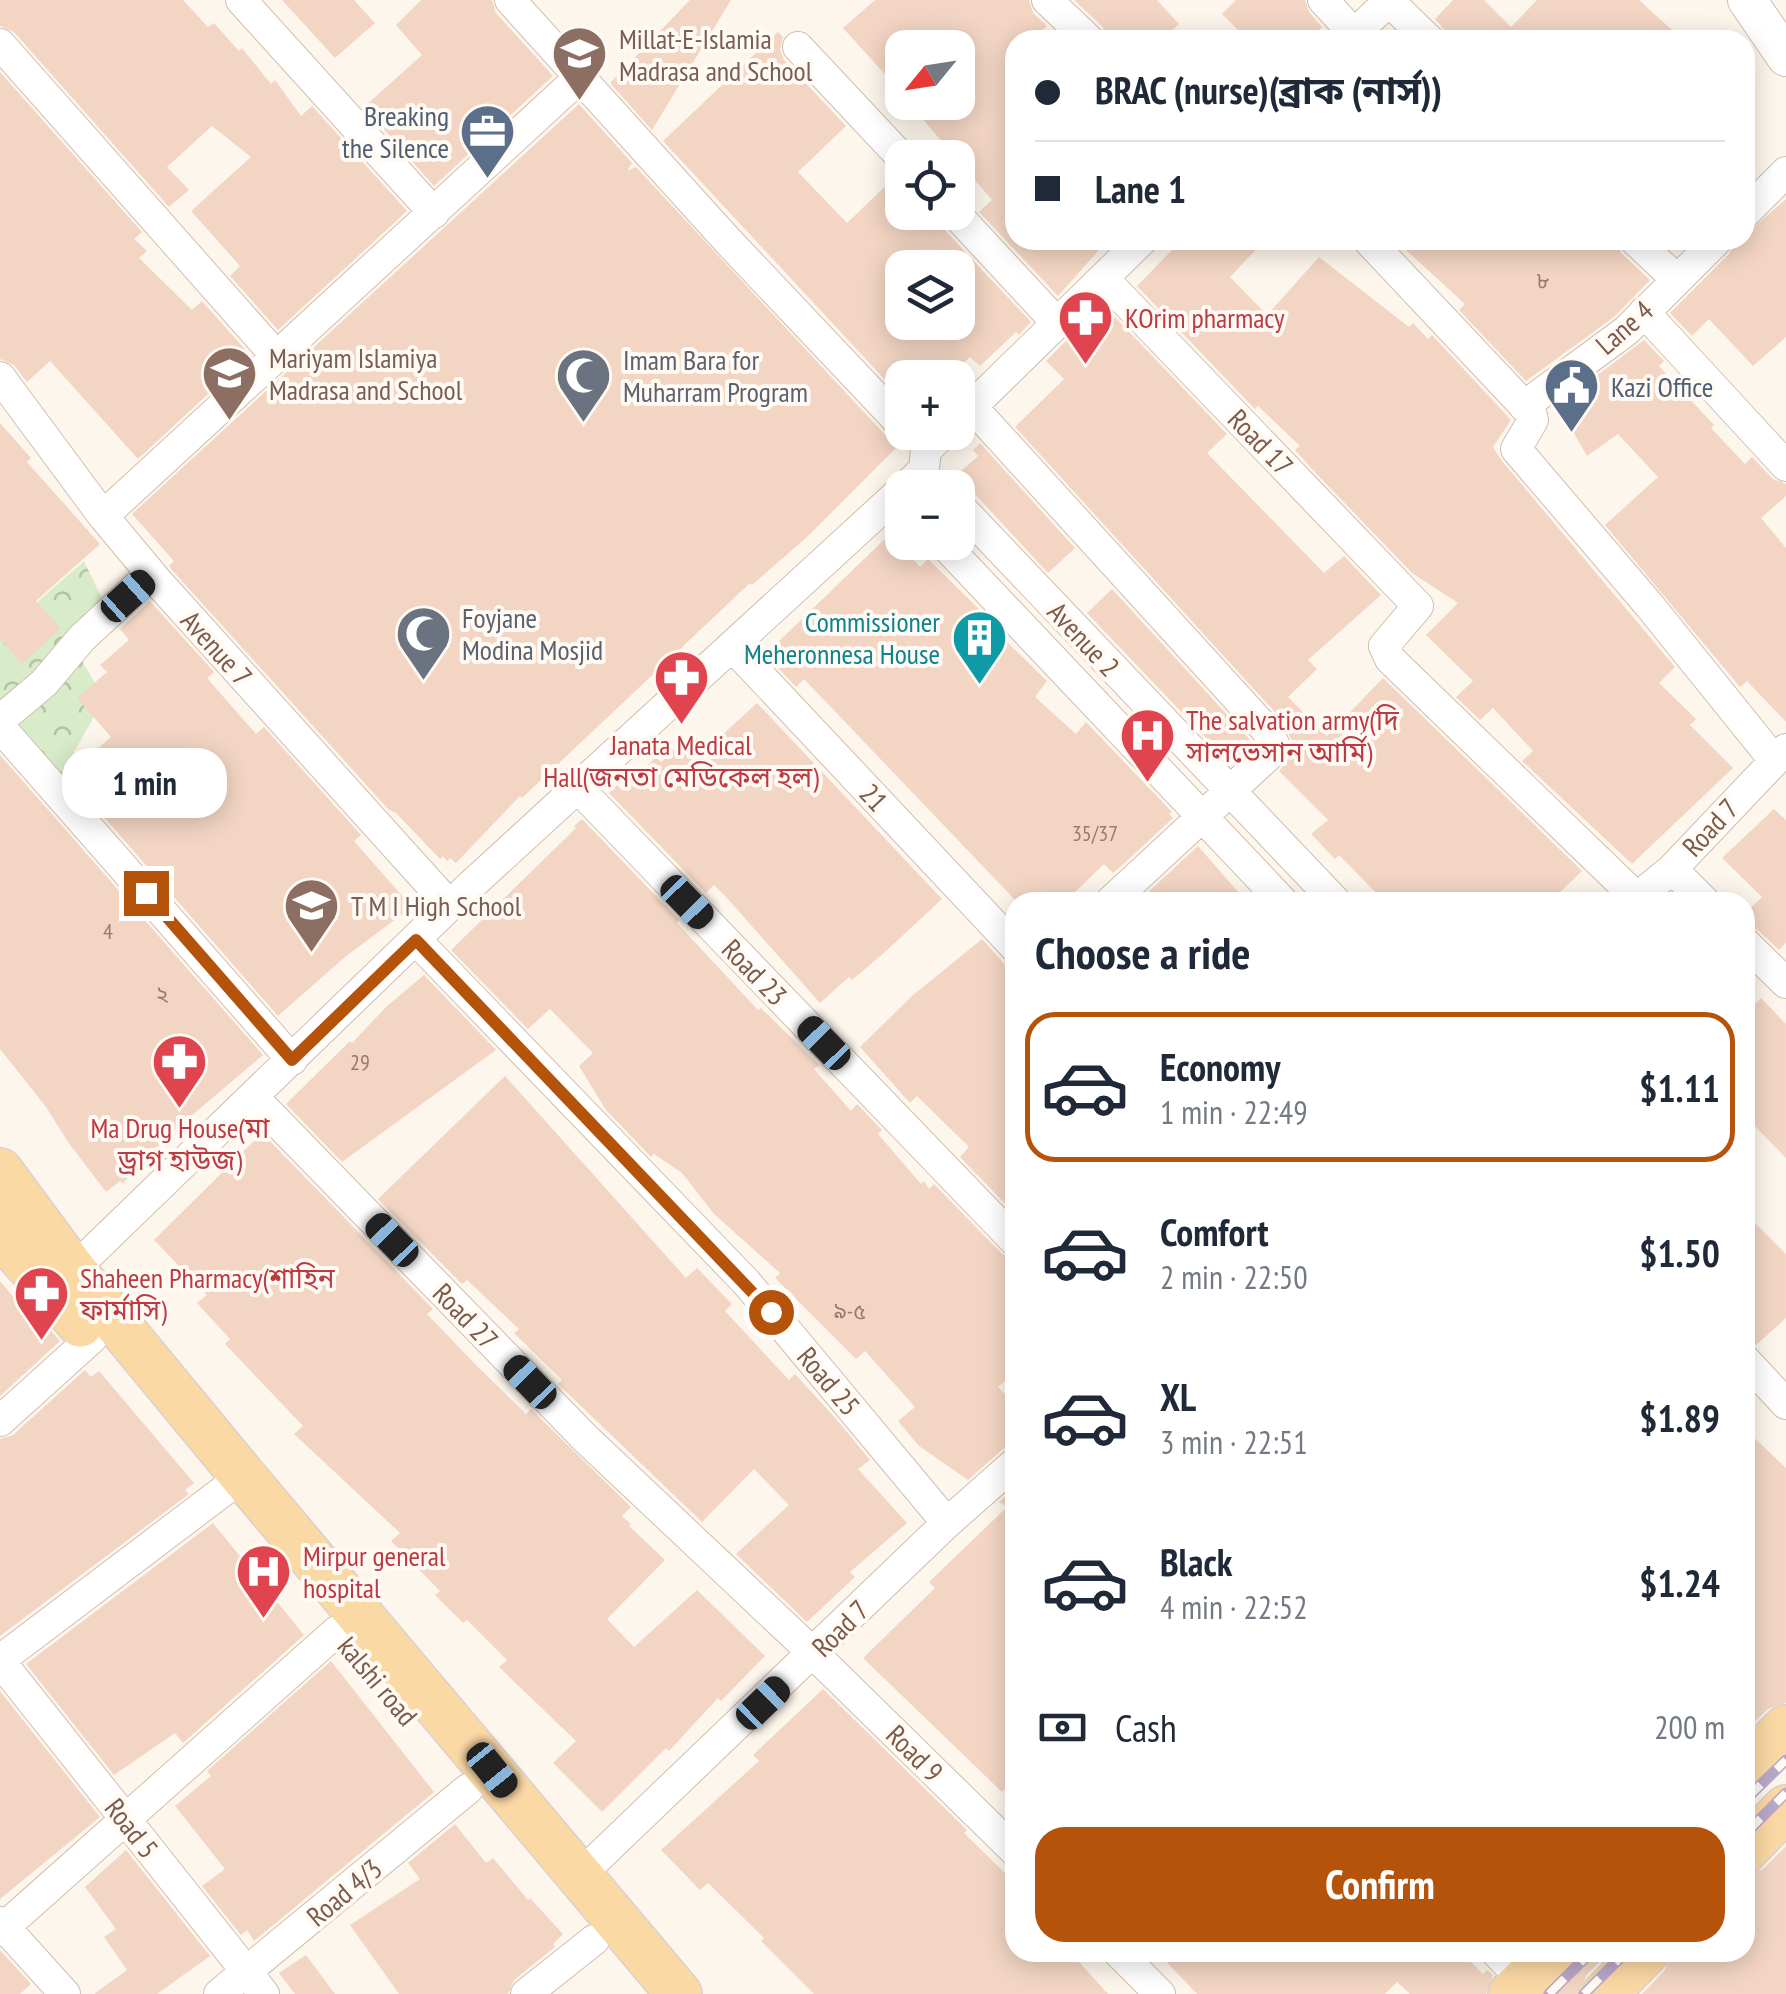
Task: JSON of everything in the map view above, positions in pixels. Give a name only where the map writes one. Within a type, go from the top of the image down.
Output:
[{"type":"main road","points":[[0,1171],[233,1485],[679,1994]]},
{"type":"main road","name":"kalshi road","points":[[0,1233],[92,1338],[233,1485],[336,1631],[639,1994]]},
{"type":"main road","points":[[1755,1758],[1786,1728]]},
{"type":"main road","points":[[1755,1840],[1786,1808]]},
{"type":"main road","points":[[1605,1994],[1636,1962]]},
{"type":"street","points":[[241,0],[434,214]]},
{"type":"street","points":[[510,0],[885,407]]},
{"type":"street","points":[[1047,0],[1078,30]]},
{"type":"street","points":[[1323,0],[1345,30]]},
{"type":"street","points":[[1357,30],[1389,0],[1420,30]]},
{"type":"street","points":[[1747,0],[1786,58]]},
{"type":"street","points":[[0,44],[277,357]]},
{"type":"street","points":[[798,47],[885,140]]},
{"type":"street","points":[[103,516],[579,78]]},
{"type":"street","points":[[1755,203],[1786,172]]},
{"type":"street","points":[[971,230],[1057,323]]},
{"type":"street","points":[[975,404],[1132,250]]},
{"type":"street","points":[[1377,250],[1524,406],[1534,420],[1517,444],[1519,454],[1780,754]]},
{"type":"street","points":[[1646,250],[1677,280]]},
{"type":"street","name":"Lane 4","points":[[1524,406],[1626,331],[1708,250]]},
{"type":"street","name":"Road 17","points":[[1103,278],[1418,606],[1384,646],[1390,658],[1626,892]]},
{"type":"street","points":[[1644,312],[1786,466]]},
{"type":"street","name":"Avenue 7","points":[[0,378],[151,574],[450,906]]},
{"type":"street","points":[[975,424],[1269,733],[1274,744],[1270,754],[1121,892]]},
{"type":"street","points":[[73,1270],[450,906],[885,502]]},
{"type":"street","name":"Avenue 2","points":[[975,523],[1326,892]]},
{"type":"street","name":"Avenue 2","points":[[959,560],[1273,892]]},
{"type":"street","points":[[151,574],[0,723],[292,1060]]},
{"type":"street","name":"21","points":[[733,647],[1005,936]]},
{"type":"street","name":"Road 7","points":[[1644,892],[1672,868],[1780,754]]},
{"type":"street","name":"Road 23","points":[[578,788],[1005,1232]]},
{"type":"street","points":[[1672,868],[1695,892]]},
{"type":"street","name":"Road 25","points":[[416,940],[746,1282],[947,1522]]},
{"type":"street","points":[[1755,952],[1786,984]]},
{"type":"street","name":"Road 27","points":[[253,1097],[586,1439],[814,1654]]},
{"type":"street","points":[[0,1421],[92,1338]]},
{"type":"street","points":[[1755,1371],[1786,1404]]},
{"type":"street","name":"Road 7","points":[[578,1877],[947,1522],[1005,1475]]},
{"type":"street","points":[[0,1661],[233,1485]]},
{"type":"street","points":[[65,1994],[1,1927],[336,1631]]},
{"type":"street","name":"Road 9","points":[[814,1654],[1005,1842]]},
{"type":"street","name":"Road 5","points":[[0,1661],[256,1983]]},
{"type":"street","name":"Road 4/3","points":[[220,1994],[256,1983],[468,1789]]},
{"type":"street","points":[[526,1994],[594,1940]]},
{"type":"street","points":[[1128,1962],[1160,1994]]},
{"type":"green space","points":[[84,561],[108,611],[79,655],[104,699],[60,777],[0,704],[0,635]]},
{"type":"building","points":[[0,0],[183,0],[208,27],[214,23],[239,51],[242,48],[271,84],[275,80],[301,116],[312,106],[407,211],[278,330],[230,276],[240,266],[191,211],[251,157],[212,126],[167,167],[189,190],[169,207],[14,32],[0,26]]},
{"type":"building","points":[[282,0],[354,0],[375,23],[335,58]]},
{"type":"building","points":[[421,0],[492,0],[496,13],[553,76],[434,186],[364,107],[422,55],[396,25]]},
{"type":"building","points":[[690,0],[731,0],[652,130],[610,83]]},
{"type":"building","points":[[875,0],[1029,0],[1033,13],[1047,26],[1042,30],[1005,30],[1005,240],[979,212],[992,200],[975,180],[975,140],[941,140],[923,120],[975,120],[975,30],[885,30],[885,74],[843,28]]},
{"type":"building","points":[[1074,0],[1157,0],[1179,24],[1172,30],[1103,27]]},
{"type":"building","points":[[1236,0],[1305,0],[1309,12],[1322,27],[1238,30],[1222,14]]},
{"type":"building","points":[[1453,0],[1484,0],[1511,27],[1537,0],[1639,0],[1672,30],[1444,30],[1435,19]]},
{"type":"building","points":[[778,32],[783,37],[780,50],[784,60],[846,126],[798,172],[847,223],[885,187],[885,230],[945,230],[963,250],[885,250],[885,340],[975,340],[975,262],[1031,322],[980,366],[970,357],[885,360],[885,380],[663,141]]},
{"type":"building","points":[[0,72],[142,232],[134,239],[147,251],[139,258],[192,310],[202,301],[250,355],[138,459],[50,361],[27,382],[14,365],[0,359]]},
{"type":"building","points":[[579,104],[632,163],[627,171],[636,167],[885,435],[885,450],[894,450],[806,538],[750,583],[520,796],[456,863],[443,856],[440,859],[389,810],[172,570],[169,566],[174,561],[132,514]]},
{"type":"building","points":[[1786,199],[1786,337],[1753,366],[1709,319],[1692,336],[1670,313],[1731,250],[1755,250],[1755,226]]},
{"type":"building","points":[[1015,250],[1099,250],[1058,296]]},
{"type":"building","points":[[1172,250],[1256,250],[1230,277],[1267,315],[1319,257],[1409,327],[1413,323],[1428,339],[1432,335],[1511,420],[1493,447],[1675,667],[1659,683],[1696,719],[1690,725],[1733,768],[1632,864],[1522,761],[1533,751],[1493,708],[1480,720],[1456,697],[1473,681],[1426,635],[1458,603],[1412,573],[1295,450],[1300,446],[1258,406],[1255,409],[1137,286]]},
{"type":"building","points":[[1406,250],[1620,250],[1650,280],[1614,317],[1526,381],[1459,310],[1465,304]]},
{"type":"building","points":[[1099,308],[1108,316],[1111,313],[1227,434],[1207,453],[1324,573],[1344,556],[1381,595],[1308,660],[1317,669],[1288,697],[1327,736],[1383,678],[1582,871],[1560,892],[1375,892],[1339,855],[1335,859],[1311,834],[1328,820],[1279,771],[1293,744],[1283,721],[1015,427],[1064,379],[1046,361]]},
{"type":"building","points":[[1644,340],[1664,361],[1659,366],[1745,464],[1752,457],[1773,479],[1786,484],[1786,496],[1761,518],[1786,548],[1786,722],[1747,681],[1740,687],[1605,525],[1658,477],[1618,434],[1587,456],[1558,405]]},
{"type":"building","points":[[0,423],[31,458],[27,462],[100,544],[36,601],[61,628],[22,664],[0,639]]},
{"type":"building","points":[[980,443],[1075,548],[1048,573],[975,494],[975,470],[962,470],[978,456],[975,448]]},
{"type":"building","points":[[885,539],[885,560],[914,560],[920,567],[929,560],[1047,681],[1035,697],[1076,734],[1086,722],[1172,812],[1169,814],[1173,818],[1113,873],[1104,864],[1075,892],[1007,892],[804,679],[796,687],[768,657]]},
{"type":"building","points":[[1112,589],[1253,743],[1231,764],[1087,613]]},
{"type":"building","points":[[150,601],[214,672],[207,678],[256,734],[264,727],[361,835],[354,841],[412,907],[345,957],[278,1016],[67,775],[111,737],[77,698],[107,672],[100,665],[129,640],[120,629]]},
{"type":"building","points":[[757,703],[942,899],[885,952],[820,1003],[714,885],[706,893],[609,793],[617,785],[622,790],[656,757],[661,762],[681,743],[696,759]]},
{"type":"building","points":[[0,755],[263,1055],[177,1128],[123,1183],[120,1181],[106,1192],[0,1049]]},
{"type":"building","points":[[1774,809],[1786,820],[1786,943],[1779,950],[1755,929],[1755,904],[1762,897],[1722,858]]},
{"type":"building","points":[[582,819],[758,1010],[761,1008],[819,1065],[814,1069],[851,1111],[857,1104],[882,1130],[878,1134],[921,1184],[924,1181],[929,1189],[934,1184],[1005,1255],[1005,1381],[998,1387],[1005,1394],[1005,1448],[968,1480],[919,1446],[898,1421],[915,1407],[865,1351],[856,1359],[775,1278],[780,1273],[714,1214],[682,1173],[654,1154],[651,1157],[606,1110],[579,1066],[593,1053],[550,1009],[528,1029],[451,950]]},
{"type":"building","points":[[1198,846],[1238,892],[1148,892]]},
{"type":"building","points":[[982,939],[1005,965],[1005,1204],[960,1157],[969,1147],[917,1096],[910,1103],[860,1047],[912,996]]},
{"type":"building","points":[[424,975],[496,1050],[342,1162],[286,1104]]},
{"type":"building","points":[[1761,998],[1786,1024],[1786,1158],[1755,1126],[1755,1004]]},
{"type":"building","points":[[505,1076],[686,1278],[697,1268],[732,1304],[725,1311],[789,1380],[795,1374],[837,1420],[870,1460],[858,1469],[907,1523],[850,1572],[855,1577],[807,1622],[736,1554],[789,1505],[754,1469],[702,1522],[558,1384],[562,1380],[514,1333],[519,1329],[467,1280],[462,1284],[378,1199]]},
{"type":"building","points":[[262,1133],[433,1309],[427,1314],[476,1365],[526,1414],[531,1409],[631,1507],[622,1516],[665,1560],[607,1619],[634,1647],[697,1590],[765,1656],[602,1812],[553,1763],[576,1741],[499,1667],[507,1660],[435,1595],[440,1591],[391,1541],[400,1533],[294,1434],[303,1426],[225,1344],[230,1339],[197,1303],[207,1295],[154,1240]]},
{"type":"building","points":[[1755,1223],[1786,1254],[1786,1318],[1756,1345]]},
{"type":"building","points":[[0,1281],[21,1306],[26,1302],[60,1341],[0,1396]]},
{"type":"building","points":[[85,1370],[91,1377],[99,1371],[194,1483],[185,1490],[189,1494],[0,1636],[0,1439],[13,1435]]},
{"type":"building","points":[[1755,1439],[1786,1468],[1786,1703],[1768,1709],[1755,1721]]},
{"type":"building","points":[[1005,1509],[1002,1792],[863,1658],[935,1588],[929,1582]]},
{"type":"building","points":[[213,1523],[304,1635],[183,1743],[175,1733],[114,1775],[26,1664]]},
{"type":"building","points":[[331,1661],[434,1792],[254,1941],[247,1930],[241,1935],[202,1886],[225,1869],[175,1806],[211,1776],[207,1771]]},
{"type":"building","points":[[823,1689],[967,1830],[964,1833],[1005,1873],[1005,1962],[1079,1962],[1108,1994],[814,1994],[708,1883],[700,1890],[661,1850],[759,1761],[753,1755]]},
{"type":"building","points":[[0,1691],[100,1817],[0,1899]]},
{"type":"building","points":[[455,1824],[486,1863],[493,1858],[563,1934],[553,1944],[555,1947],[514,1980],[508,1994],[399,1994],[350,1925],[420,1879],[408,1863]]},
{"type":"building","points":[[1786,1846],[1786,1994],[1642,1994],[1668,1962],[1755,1962],[1755,1872],[1763,1869]]},
{"type":"building","points":[[126,1850],[210,1956],[157,1994],[94,1994],[127,1970],[104,1937],[116,1929],[85,1887]]},
{"type":"building","points":[[0,1950],[31,1984],[20,1994],[0,1994]]},
{"type":"building","points":[[306,1955],[335,1994],[295,1994],[279,1973]]},
{"type":"building","points":[[1167,1962],[1471,1962],[1483,1974],[1487,1970],[1493,1975],[1486,1994],[1410,1994],[1397,1982],[1385,1994],[1197,1994]]},
{"type":"building","points":[[1576,1962],[1599,1962],[1586,1976],[1580,1994],[1549,1994],[1573,1970]]},
{"type":"railway","points":[[1755,1790],[1786,1760]]},
{"type":"railway","points":[[1755,1824],[1786,1793]]},
{"type":"railway","points":[[1549,1994],[1581,1962]]},
{"type":"railway","points":[[1584,1994],[1616,1962]]},
{"type":"place","name":"Millat-E-Islamia Madrasa and School","points":[[580,103]]},
{"type":"place","name":"Breaking the Silence","points":[[488,180]]},
{"type":"place","name":"KOrim pharmacy","points":[[1086,366]]},
{"type":"place","name":"Mariyam Islamiya Madrasa and School","points":[[230,422]]},
{"type":"place","name":"Imam Bara for Muharram Program","points":[[584,424]]},
{"type":"place","name":"Kazi Office","points":[[1572,435]]},
{"type":"place","name":"Foyjane Modina Mosjid","points":[[423,682]]},
{"type":"place","name":"Commissioner Meheronnesa House","points":[[979,686]]},
{"type":"place","name":"Janata Medical Hall(জনতা মেডিকেল হল)","points":[[681,727]]},
{"type":"place","name":"The salvation army(দি সালভেসান আর্মি)","points":[[1147,784]]},
{"type":"place","name":"T M I High School","points":[[312,954]]},
{"type":"place","name":"Ma Drug House(মা ড্রাগ হাউজ)","points":[[180,1110]]},
{"type":"place","name":"Shaheen Pharmacy(শাহিন ফার্মাসি)","points":[[41,1342]]},
{"type":"place","name":"Mirpur general hospital","points":[[264,1620]]},
{"type":"route","points":[[146,893],[292,1060],[416,940],[771,1312]]}]
